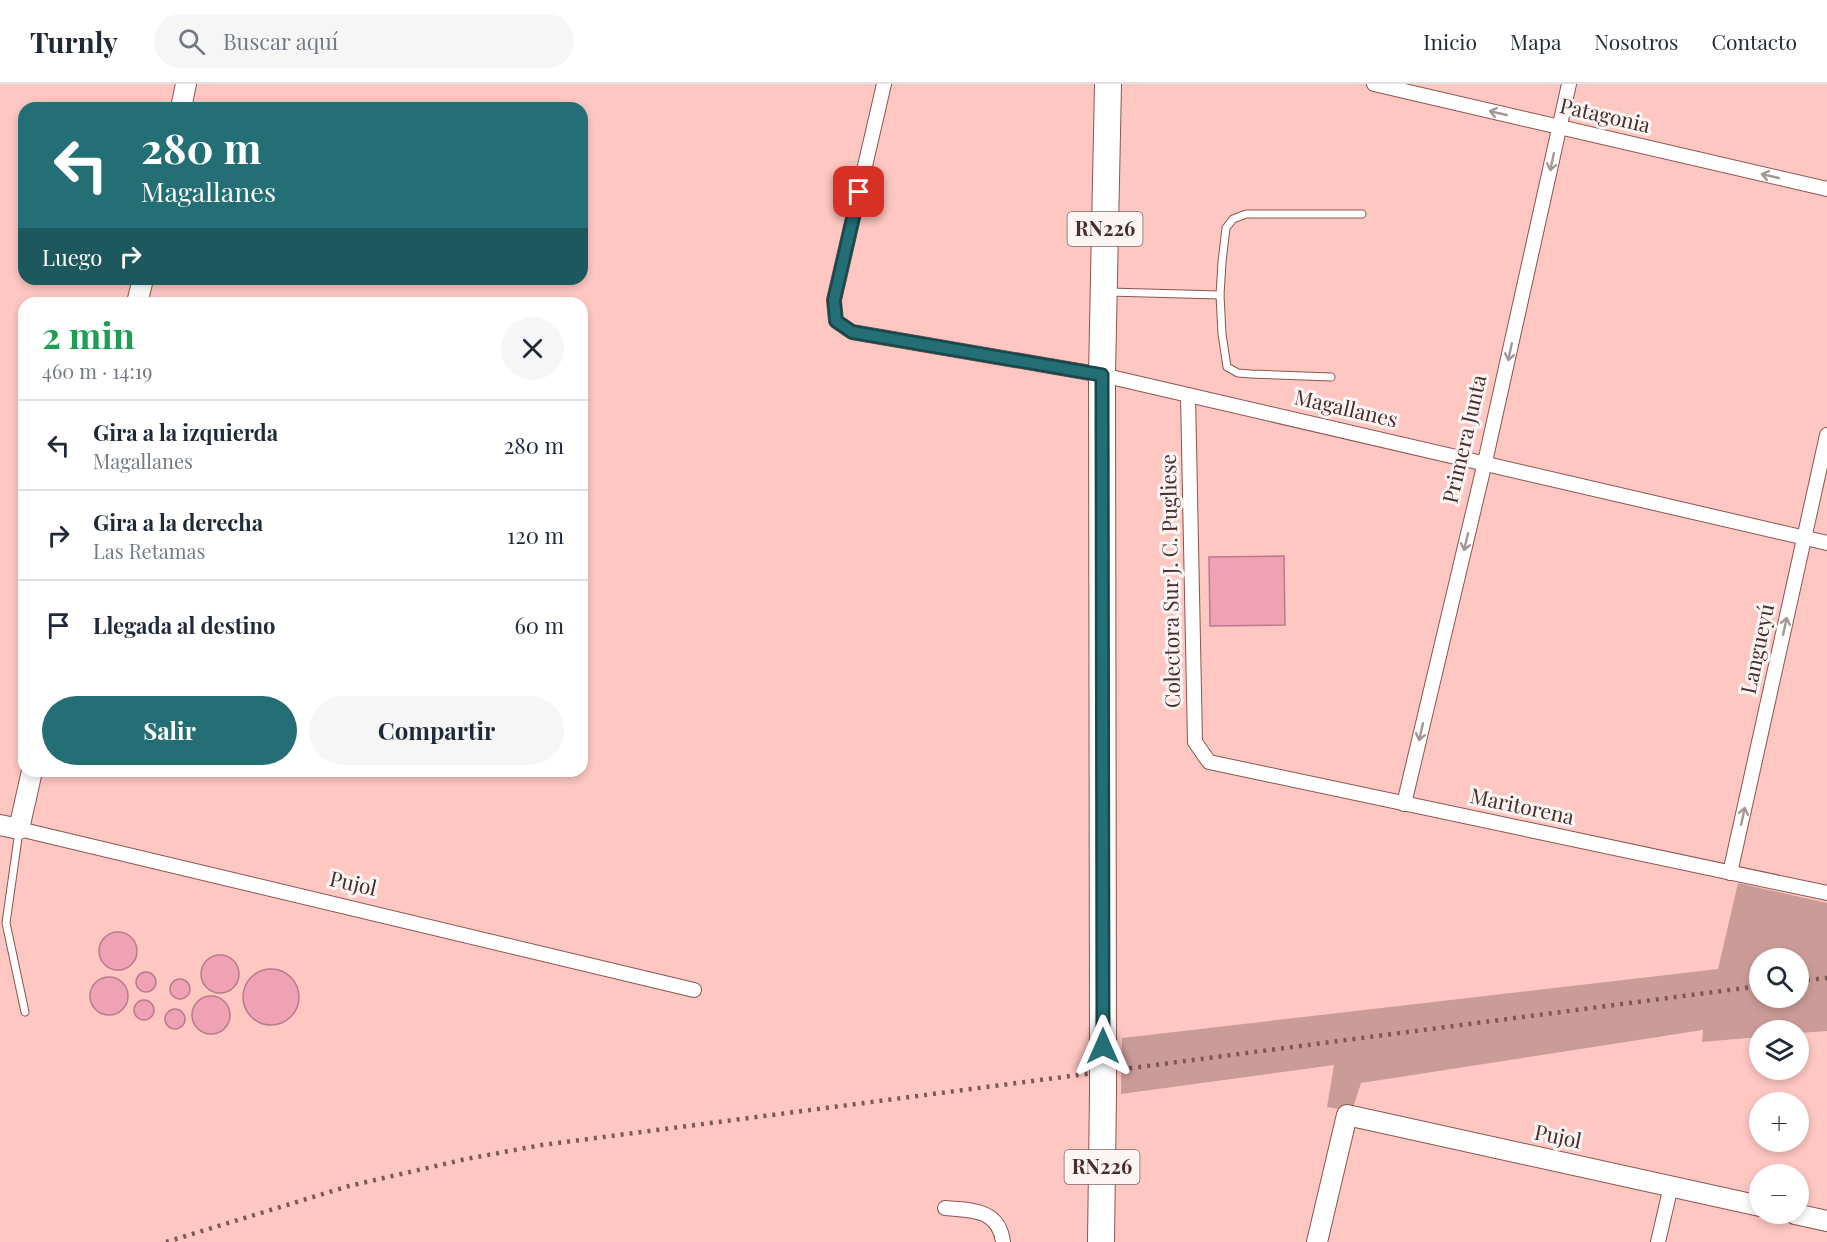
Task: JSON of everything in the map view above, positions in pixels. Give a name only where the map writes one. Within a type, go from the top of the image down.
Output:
[{"type":"highway","name":"RN226","points":[[1101,1242],[1103,1092],[1102,375],[1108,84]]},
{"type":"main road","points":[[182,102],[186,84]]},
{"type":"main road","points":[[19,829],[31,777]]},
{"type":"main road","name":"Pujol","points":[[0,825],[19,829]]},
{"type":"main road","name":"Pujol","points":[[1317,1242],[1347,1115],[1749,1204]]},
{"type":"main road","points":[[1809,1217],[1827,1221]]},
{"type":"street","name":"Magallanes","points":[[884,84],[834,300],[836,321],[852,332],[1102,375],[1827,543]]},
{"type":"street","name":"Patagonia","points":[[1374,84],[1827,189]]},
{"type":"street","name":"Primera Junta","points":[[1404,804],[1485,462],[1569,84]]},
{"type":"street","name":"Colectora Sur J. C. Pugliese","points":[[1188,395],[1195,742],[1209,762]]},
{"type":"street","name":"Langueyú","points":[[1730,873],[1827,435]]},
{"type":"street","name":"Maritorena","points":[[1209,762],[1827,893]]},
{"type":"street","name":"Pujol","points":[[19,829],[694,990]]},
{"type":"street","points":[[1659,1242],[1671,1186]]},
{"type":"street","points":[[945,1208],[979,1211],[997,1223],[1004,1242]]},
{"type":"lane","points":[[1331,377],[1238,373],[1227,367],[1220,295],[1226,228],[1233,219],[1245,214],[1362,214]]},
{"type":"lane","points":[[1104,292],[1220,295]]},
{"type":"lane","points":[[19,829],[6,923],[25,1012]]},
{"type":"shaded area","points":[[1738,883],[1827,903],[1827,1031],[1809,1032],[1809,1020],[1749,1020],[1749,1038],[1702,1042],[1703,1030],[1361,1083],[1352,1111],[1327,1107],[1334,1065],[1121,1094],[1122,1038],[1718,969]]},
{"type":"building","points":[[1284,556],[1285,625],[1210,626],[1209,557]]},
{"type":"building","points":[[118,932],[125,933],[131,938],[136,944],[136,958],[131,964],[125,969],[118,970],[111,969],[105,964],[100,958],[99,951],[100,944],[105,938],[111,933]]},
{"type":"building","points":[[220,955],[227,956],[233,961],[238,967],[238,981],[233,987],[227,992],[220,993],[213,992],[207,987],[202,981],[201,974],[202,967],[207,961],[213,956]]},
{"type":"building","points":[[271,969],[282,971],[291,977],[297,986],[299,997],[297,1008],[291,1017],[282,1023],[271,1025],[260,1023],[251,1017],[245,1008],[243,997],[245,986],[251,977],[260,971]]},
{"type":"building","points":[[146,972],[153,975],[156,982],[153,989],[146,992],[139,989],[136,982],[139,975]]},
{"type":"building","points":[[109,977],[116,978],[122,983],[127,989],[127,1003],[122,1009],[116,1014],[109,1015],[102,1014],[96,1009],[91,1003],[90,996],[91,989],[96,983],[102,978]]},
{"type":"building","points":[[180,979],[187,982],[190,989],[187,996],[180,999],[173,996],[170,989],[173,982]]},
{"type":"building","points":[[211,996],[218,997],[224,1002],[229,1008],[229,1022],[224,1028],[218,1033],[211,1034],[204,1033],[198,1028],[193,1022],[192,1015],[193,1008],[198,1002],[204,997]]},
{"type":"building","points":[[144,1000],[151,1003],[154,1010],[151,1017],[144,1020],[137,1017],[134,1010],[137,1003]]},
{"type":"building","points":[[175,1009],[182,1012],[185,1019],[182,1026],[175,1029],[168,1026],[165,1019],[168,1012]]},
{"type":"railway","points":[[1809,980],[1827,978]]},
{"type":"railway","points":[[166,1242],[349,1186],[466,1159],[542,1145],[1749,987]]},
{"type":"route","points":[[859,192],[834,300],[836,321],[852,332],[1102,375],[1103,1046]]}]
